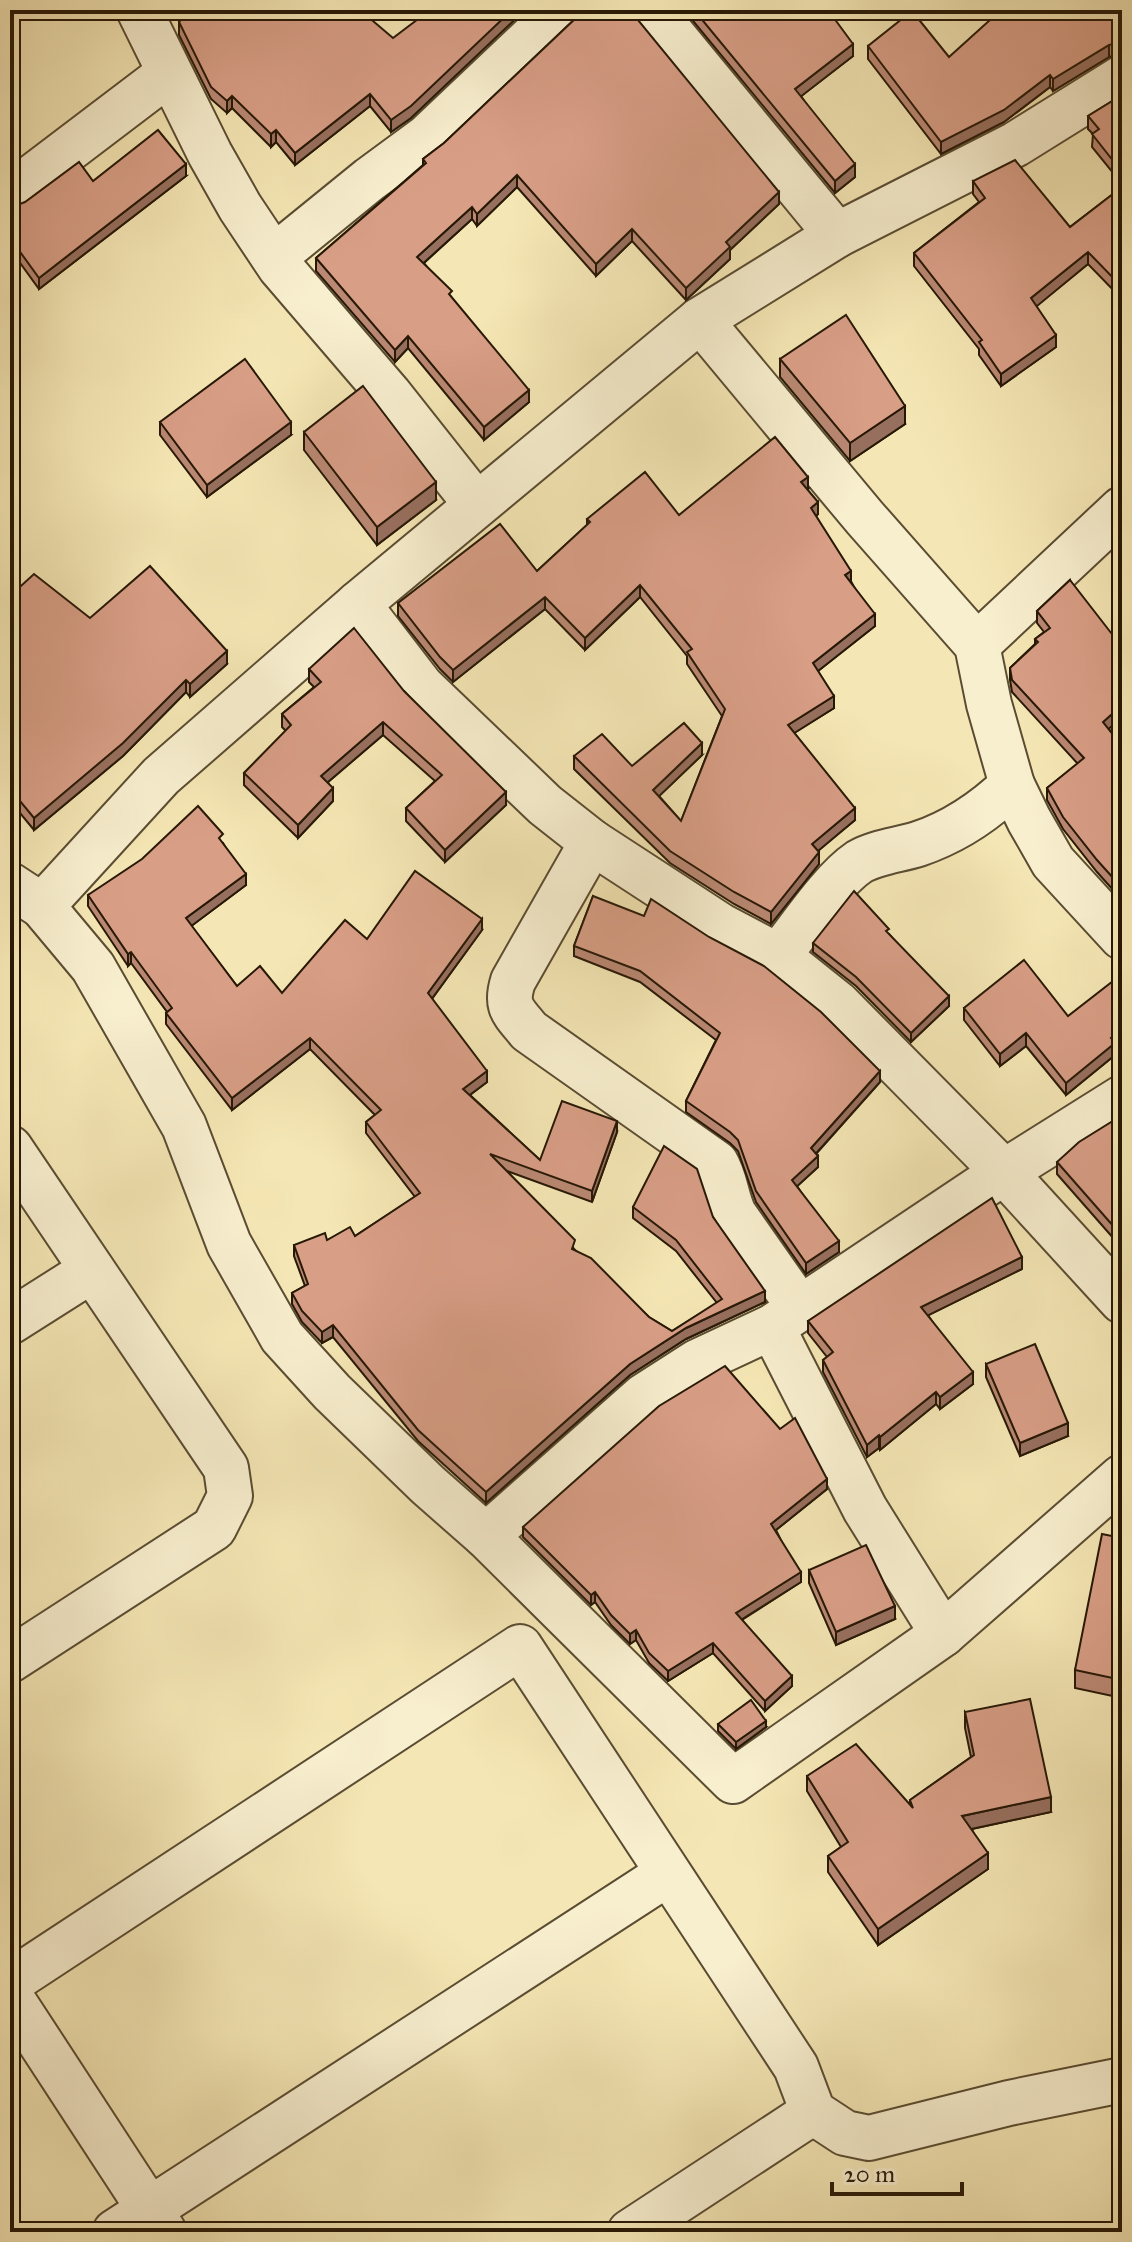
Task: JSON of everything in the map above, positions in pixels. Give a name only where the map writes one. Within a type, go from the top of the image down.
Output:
[{"type":"street","points":[[139,10],[168,74],[240,207],[274,257],[476,504]]},
{"type":"street","points":[[274,257],[427,137],[561,10]]},
{"type":"street","points":[[652,10],[837,235]]},
{"type":"street","points":[[10,194],[168,74]]},
{"type":"street","points":[[1122,78],[1016,144],[837,235],[700,320],[358,604],[26,896],[93,967],[133,1033],[184,1126],[229,1244],[282,1337],[342,1402],[486,1536],[733,1781],[943,1634],[1122,1477]]},
{"type":"street","points":[[700,320],[865,518],[977,645],[989,704],[1012,785],[1053,862],[1122,937]]},
{"type":"street","points":[[977,645],[1122,509]]},
{"type":"street","points":[[358,604],[421,686],[545,805],[592,842],[721,926],[778,956],[838,1004],[1004,1172],[1122,1301]]},
{"type":"street","points":[[778,956],[840,879],[857,864],[868,857],[921,843],[959,825],[989,807],[1012,785]]},
{"type":"street","points":[[592,842],[513,981],[508,997],[510,1007],[529,1031],[716,1163],[726,1182],[727,1199],[785,1317],[865,1509],[943,1634]]},
{"type":"street","points":[[486,1536],[644,1396],[697,1362],[785,1317],[1122,1098]]},
{"type":"street","points":[[10,1148],[226,1468],[230,1496],[214,1528],[10,1660]]},
{"type":"street","points":[[10,1322],[92,1270]]},
{"type":"street","points":[[10,1982],[520,1647],[796,2067],[813,2112],[845,2133],[869,2138],[1009,2103],[1122,2080]]},
{"type":"street","points":[[10,1996],[142,2225],[667,1874]]},
{"type":"street","points":[[630,2232],[813,2112]]},
{"type":"building","points":[[189,10],[360,10],[393,38],[430,10],[512,10],[411,106],[391,120],[370,94],[295,153],[276,130],[271,134],[232,96],[227,101],[211,87],[179,22]]},
{"type":"building","points":[[582,10],[631,10],[779,192],[726,242],[730,247],[686,288],[632,229],[596,264],[517,175],[477,214],[472,207],[417,257],[452,291],[449,294],[529,390],[484,427],[408,336],[395,350],[316,258],[426,163],[423,159],[444,143]]},
{"type":"building","points":[[694,10],[828,10],[853,44],[795,89],[855,164],[835,181]]},
{"type":"building","points":[[1001,10],[1122,10],[1122,42],[1109,45],[1053,79],[1050,75],[1004,110],[941,142],[868,46],[912,11],[949,57]]},
{"type":"building","points":[[1122,95],[1122,172],[1092,134],[1099,129],[1088,116]]},
{"type":"building","points":[[158,130],[186,164],[39,278],[10,238],[10,207],[25,202],[79,162],[93,181]]},
{"type":"building","points":[[1015,160],[1070,227],[1122,187],[1122,287],[1088,252],[1031,298],[1056,335],[1001,374],[979,342],[982,340],[914,253],[985,198],[973,181]]},
{"type":"building","points":[[846,315],[905,406],[850,443],[780,359]]},
{"type":"building","points":[[245,359],[291,422],[207,485],[160,422]]},
{"type":"building","points":[[363,386],[436,482],[377,527],[304,432]]},
{"type":"building","points":[[775,437],[808,477],[801,482],[818,502],[811,508],[851,571],[845,575],[875,614],[813,663],[834,696],[788,725],[855,808],[812,844],[819,852],[771,912],[670,851],[574,756],[602,734],[632,766],[684,723],[702,743],[653,790],[681,821],[725,709],[687,652],[692,649],[640,585],[585,638],[545,597],[453,670],[398,603],[500,524],[537,571],[590,522],[587,519],[645,472],[679,515]]},
{"type":"building","points":[[150,566],[227,651],[190,684],[186,680],[123,743],[34,818],[10,789],[10,596],[34,574],[90,618]]},
{"type":"building","points":[[1070,580],[1122,647],[1122,705],[1103,722],[1122,746],[1122,888],[1063,817],[1047,788],[1084,758],[1012,680],[1010,668],[1038,642],[1035,639],[1050,628],[1037,611]]},
{"type":"building","points":[[354,628],[404,691],[506,792],[445,850],[406,808],[442,775],[383,722],[321,776],[333,788],[298,825],[244,773],[291,725],[282,714],[321,682],[309,669]]},
{"type":"building","points":[[198,806],[223,834],[219,838],[246,874],[186,918],[237,986],[260,966],[282,993],[345,920],[367,939],[415,871],[482,919],[428,993],[487,1071],[463,1089],[540,1160],[562,1101],[617,1121],[592,1191],[490,1154],[575,1240],[572,1249],[591,1258],[649,1317],[672,1331],[722,1299],[676,1240],[633,1207],[664,1146],[697,1169],[713,1217],[765,1291],[686,1328],[630,1364],[486,1492],[418,1430],[333,1325],[322,1332],[302,1311],[292,1293],[308,1284],[294,1245],[325,1233],[327,1240],[350,1227],[355,1236],[420,1193],[366,1122],[381,1110],[310,1038],[232,1098],[166,1013],[172,1008],[131,952],[128,954],[88,895],[142,859]]},
{"type":"building","points":[[854,891],[889,929],[886,931],[949,996],[911,1033],[856,977],[813,943]]},
{"type":"building","points":[[593,896],[644,916],[651,899],[709,937],[764,966],[821,1012],[880,1071],[811,1148],[818,1156],[792,1180],[839,1241],[806,1263],[756,1191],[738,1140],[686,1101],[720,1033],[640,971],[574,946]]},
{"type":"building","points":[[1024,960],[1068,1016],[1122,974],[1122,1030],[1111,1038],[1115,1043],[1066,1083],[1026,1033],[1000,1054],[964,1008]]},
{"type":"building","points":[[1116,1119],[1122,1125],[1122,1236],[1057,1162],[1079,1142]]},
{"type":"building","points":[[992,1198],[1022,1257],[921,1307],[973,1372],[940,1397],[936,1392],[867,1445],[823,1360],[833,1352],[808,1321]]},
{"type":"building","points":[[1035,1344],[1068,1423],[1020,1443],[986,1364]]},
{"type":"building","points":[[725,1366],[780,1429],[795,1418],[827,1479],[771,1524],[801,1572],[736,1613],[792,1676],[765,1701],[713,1643],[668,1671],[649,1653],[636,1630],[630,1634],[611,1615],[595,1592],[591,1595],[523,1527],[659,1406]]},
{"type":"building","points":[[1102,1534],[1122,1538],[1122,1680],[1075,1670]]},
{"type":"building","points":[[866,1545],[895,1606],[836,1632],[809,1570]]},
{"type":"building","points":[[1030,1699],[1051,1797],[962,1816],[988,1853],[878,1929],[828,1856],[848,1842],[807,1776],[856,1744],[913,1808],[910,1800],[974,1755],[965,1712]]},
{"type":"building","points":[[751,1700],[766,1721],[736,1742],[718,1724]]}]
